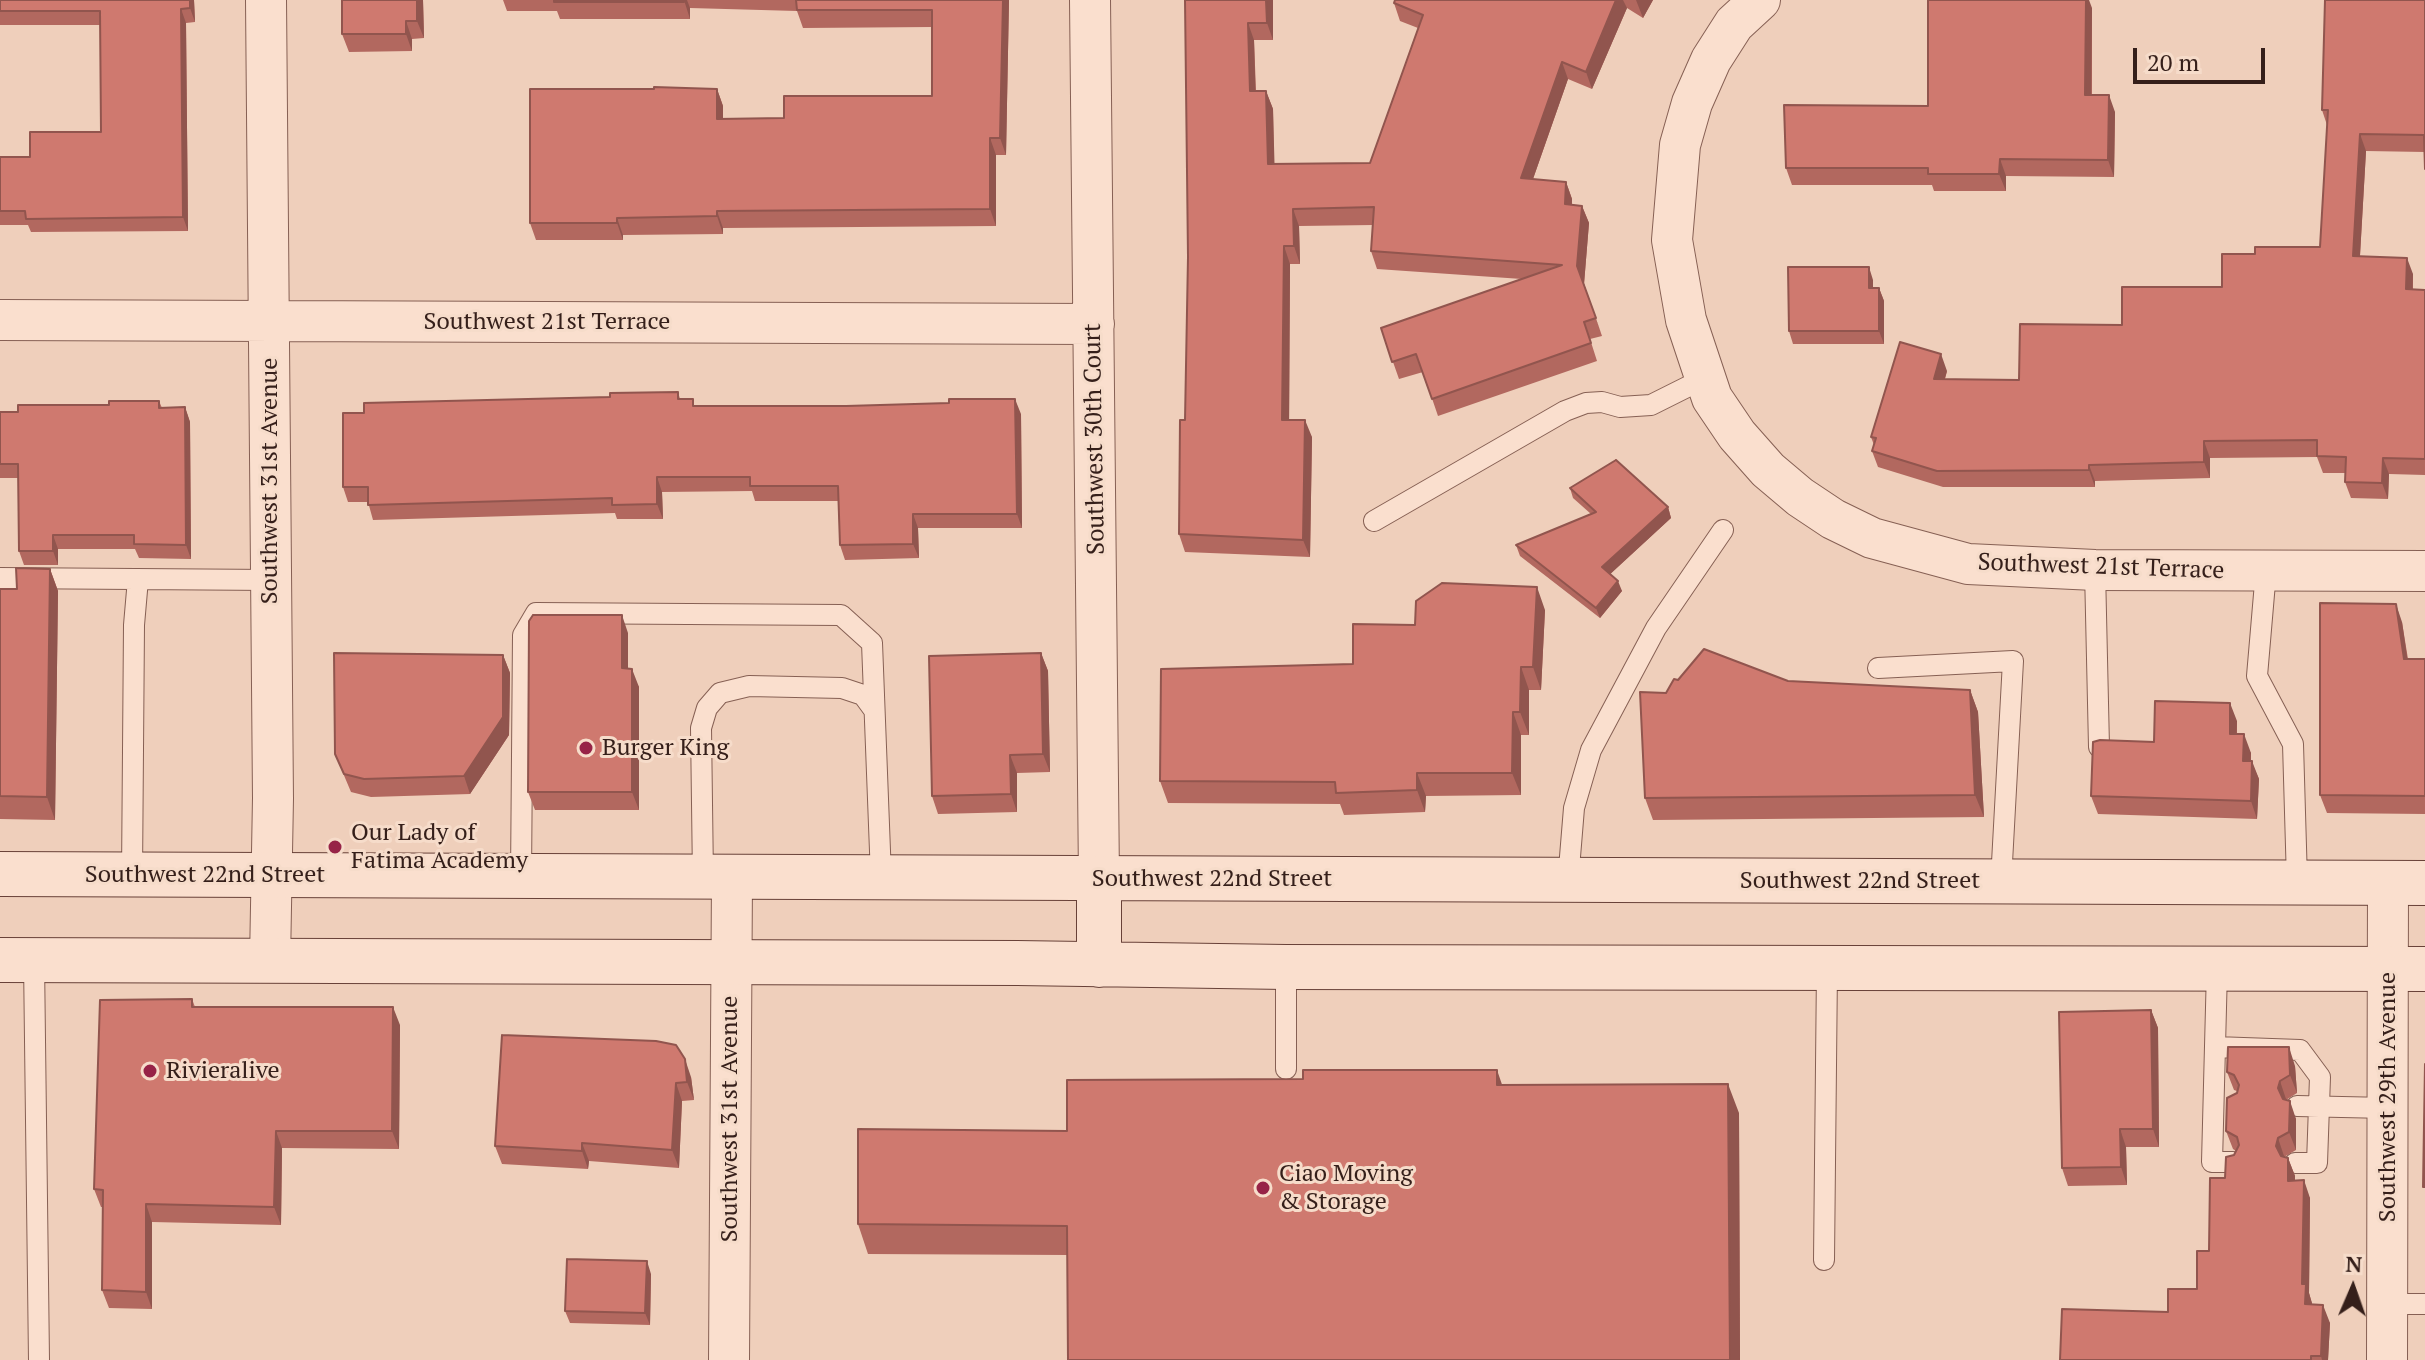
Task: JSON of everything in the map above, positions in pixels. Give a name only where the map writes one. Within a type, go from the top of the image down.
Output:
[{"type":"main road","name":"Southwest 22nd Street","points":[[0,874],[2406,882]]},
{"type":"main road","points":[[1099,878],[1099,965]]},
{"type":"main road","points":[[17,960],[2407,969]]},
{"type":"street","name":"Southwest 31st Avenue","points":[[266,0],[271,580],[270,961]]},
{"type":"street","name":"Southwest 30th Court","points":[[1090,0],[1099,878]]},
{"type":"street","name":"Southwest 21st Terrace","points":[[1760,0],[1734,24],[1711,60],[1692,103],[1680,145],[1672,240],[1686,320],[1712,398],[1737,435],[1768,470],[1811,505],[1872,538],[1968,564],[2095,570],[2425,571]]},
{"type":"street","name":"Southwest 21st Terrace","points":[[0,320],[1094,324]]},
{"type":"street","name":"Southwest 31st Avenue","points":[[717,878],[730,963],[729,1360]]},
{"type":"street","name":"Southwest 29th Avenue","points":[[2387,1360],[2406,1304],[2387,1108],[2407,969],[2406,882]]},
{"type":"lane","points":[[1374,521],[1565,411],[1586,403],[1602,402],[1620,407],[1651,405],[1705,378]]},
{"type":"lane","points":[[1568,881],[1574,808],[1591,750],[1656,628],[1723,530]]},
{"type":"lane","points":[[2095,570],[2099,747]]},
{"type":"lane","points":[[2266,571],[2257,676],[2293,744],[2297,881]]},
{"type":"lane","points":[[0,578],[271,580]]},
{"type":"lane","points":[[132,875],[134,625],[138,579]]},
{"type":"lane","points":[[521,877],[523,635],[536,613],[841,615],[872,643],[881,877]]},
{"type":"lane","points":[[1878,668],[2013,661],[2001,881]]},
{"type":"lane","points":[[717,878],[701,728],[707,708],[720,693],[749,686],[842,688],[863,695],[874,710]]},
{"type":"lane","points":[[17,960],[39,1360]]},
{"type":"lane","points":[[1286,967],[1286,1069]]},
{"type":"lane","points":[[1824,1260],[1827,968]]},
{"type":"lane","points":[[2217,969],[2215,1047],[2223,1103],[2212,1162],[2233,1162]]},
{"type":"lane","points":[[2215,1047],[2300,1050],[2320,1077],[2317,1163],[2295,1163]]},
{"type":"lane","points":[[2297,1106],[2387,1108]]},
{"type":"building","points":[[0,0],[190,0],[190,8],[181,9],[183,217],[26,219],[25,211],[0,211],[0,157],[30,157],[30,132],[101,132],[100,11],[0,11]]},
{"type":"building","points":[[342,0],[417,0],[417,21],[406,21],[406,34],[342,34]]},
{"type":"building","points":[[684,0],[684,2],[554,2]]},
{"type":"building","points":[[796,0],[1003,0],[1000,138],[990,138],[990,209],[717,211],[717,216],[617,218],[617,223],[530,223],[530,89],[717,89],[717,119],[784,118],[784,96],[932,96],[932,10],[797,10]]},
{"type":"building","points":[[1185,0],[1266,0],[1267,23],[1248,23],[1250,91],[1266,91],[1268,164],[1370,163],[1423,15],[1394,3],[1395,0],[1616,0],[1586,72],[1562,62],[1521,178],[1566,182],[1565,204],[1582,206],[1577,266],[1596,318],[1584,322],[1591,343],[1432,399],[1416,354],[1392,362],[1381,328],[1562,265],[1371,251],[1374,207],[1293,209],[1294,246],[1284,246],[1282,420],[1305,420],[1303,540],[1179,534],[1180,420],[1185,420],[1188,257]]},
{"type":"building","points":[[1928,0],[2086,0],[2085,95],[2109,95],[2108,160],[2000,159],[1999,174],[1928,174],[1928,168],[1786,168],[1784,105],[1928,106]]},
{"type":"building","points":[[2325,0],[2425,0],[2425,169],[2424,135],[2360,134],[2353,256],[2407,258],[2406,289],[2425,290],[2425,459],[2383,458],[2382,483],[2345,482],[2346,457],[2317,456],[2317,440],[2204,441],[2204,462],[2089,465],[2089,470],[1937,471],[1872,451],[1876,438],[1871,437],[1900,342],[1941,354],[1934,379],[2019,380],[2020,324],[2122,325],[2122,287],[2222,287],[2222,254],[2255,254],[2255,247],[2320,247],[2328,110],[2322,110]]},
{"type":"building","points":[[1788,267],[1869,267],[1869,288],[1879,288],[1879,331],[1789,331]]},
{"type":"building","points":[[678,392],[678,399],[693,399],[693,406],[846,406],[949,403],[949,399],[1015,399],[1017,514],[913,514],[913,544],[840,545],[838,486],[750,486],[750,477],[657,477],[657,504],[612,505],[612,498],[368,505],[368,487],[343,487],[343,413],[364,413],[364,403],[610,397],[610,393]]},
{"type":"building","points":[[109,401],[159,401],[159,408],[185,407],[186,545],[134,544],[134,535],[53,535],[53,551],[19,551],[18,464],[0,464],[0,412],[18,412],[18,405],[109,405]]},
{"type":"building","points":[[1616,460],[1668,507],[1602,567],[1618,581],[1596,608],[1516,545],[1596,512],[1570,488]]},
{"type":"building","points":[[16,568],[50,569],[47,797],[0,796],[0,589],[17,589]]},
{"type":"building","points":[[1442,583],[1537,587],[1533,667],[1521,667],[1520,712],[1513,712],[1512,773],[1417,773],[1417,790],[1336,793],[1335,782],[1160,781],[1161,669],[1353,664],[1353,624],[1415,625],[1416,601]]},
{"type":"building","points":[[2320,603],[2396,604],[2404,659],[2425,659],[2425,796],[2320,795]]},
{"type":"building","name":"Burger King","points":[[533,615],[622,615],[622,668],[632,669],[632,792],[528,792],[529,621]]},
{"type":"building","points":[[1704,649],[1788,681],[1970,690],[1975,795],[1645,798],[1640,692],[1666,693],[1674,679],[1678,680]]},
{"type":"building","points":[[334,653],[503,655],[503,717],[464,776],[364,779],[344,774],[335,754]]},
{"type":"building","points":[[1041,653],[1043,754],[1010,755],[1011,794],[932,796],[929,656]]},
{"type":"building","points":[[2155,701],[2230,703],[2230,734],[2244,734],[2243,761],[2252,761],[2251,801],[2091,796],[2093,742],[2154,742]]},
{"type":"building","points":[[192,999],[192,1007],[393,1007],[392,1131],[276,1131],[274,1207],[146,1204],[146,1292],[102,1290],[103,1190],[94,1189],[100,1000]]},
{"type":"building","points":[[2151,1010],[2153,1129],[2120,1129],[2121,1167],[2062,1168],[2059,1012]]},
{"type":"building","points":[[502,1035],[656,1041],[676,1045],[685,1059],[687,1082],[676,1083],[672,1150],[582,1143],[582,1151],[495,1146]]},
{"type":"building","points":[[2228,1047],[2289,1047],[2290,1075],[2280,1081],[2278,1088],[2283,1099],[2290,1101],[2289,1132],[2278,1138],[2276,1146],[2281,1156],[2288,1158],[2288,1181],[2304,1180],[2302,1284],[2306,1284],[2305,1304],[2323,1305],[2321,1356],[2311,1356],[2311,1360],[2060,1360],[2062,1309],[2168,1312],[2168,1289],[2197,1289],[2197,1251],[2209,1251],[2210,1178],[2225,1178],[2226,1157],[2234,1155],[2239,1145],[2237,1137],[2226,1131],[2227,1098],[2237,1093],[2239,1085],[2234,1075],[2227,1072]]},
{"type":"building","points":[[2425,1064],[2425,1187],[2423,1187]]},
{"type":"building","points":[[1303,1070],[1497,1070],[1497,1085],[1728,1084],[1730,1360],[1068,1360],[1067,1226],[858,1224],[858,1129],[1067,1131],[1067,1080],[1303,1079]]},
{"type":"building","points":[[567,1259],[647,1261],[645,1313],[565,1311]]},
{"type":"place","name":"Burger King","points":[[586,748]]},
{"type":"place","name":"Our Lady of Fatima Academy","points":[[335,847]]},
{"type":"place","name":"Rivieralive","points":[[150,1071]]},
{"type":"place","name":"Ciao Moving & Storage","points":[[1263,1188]]}]
